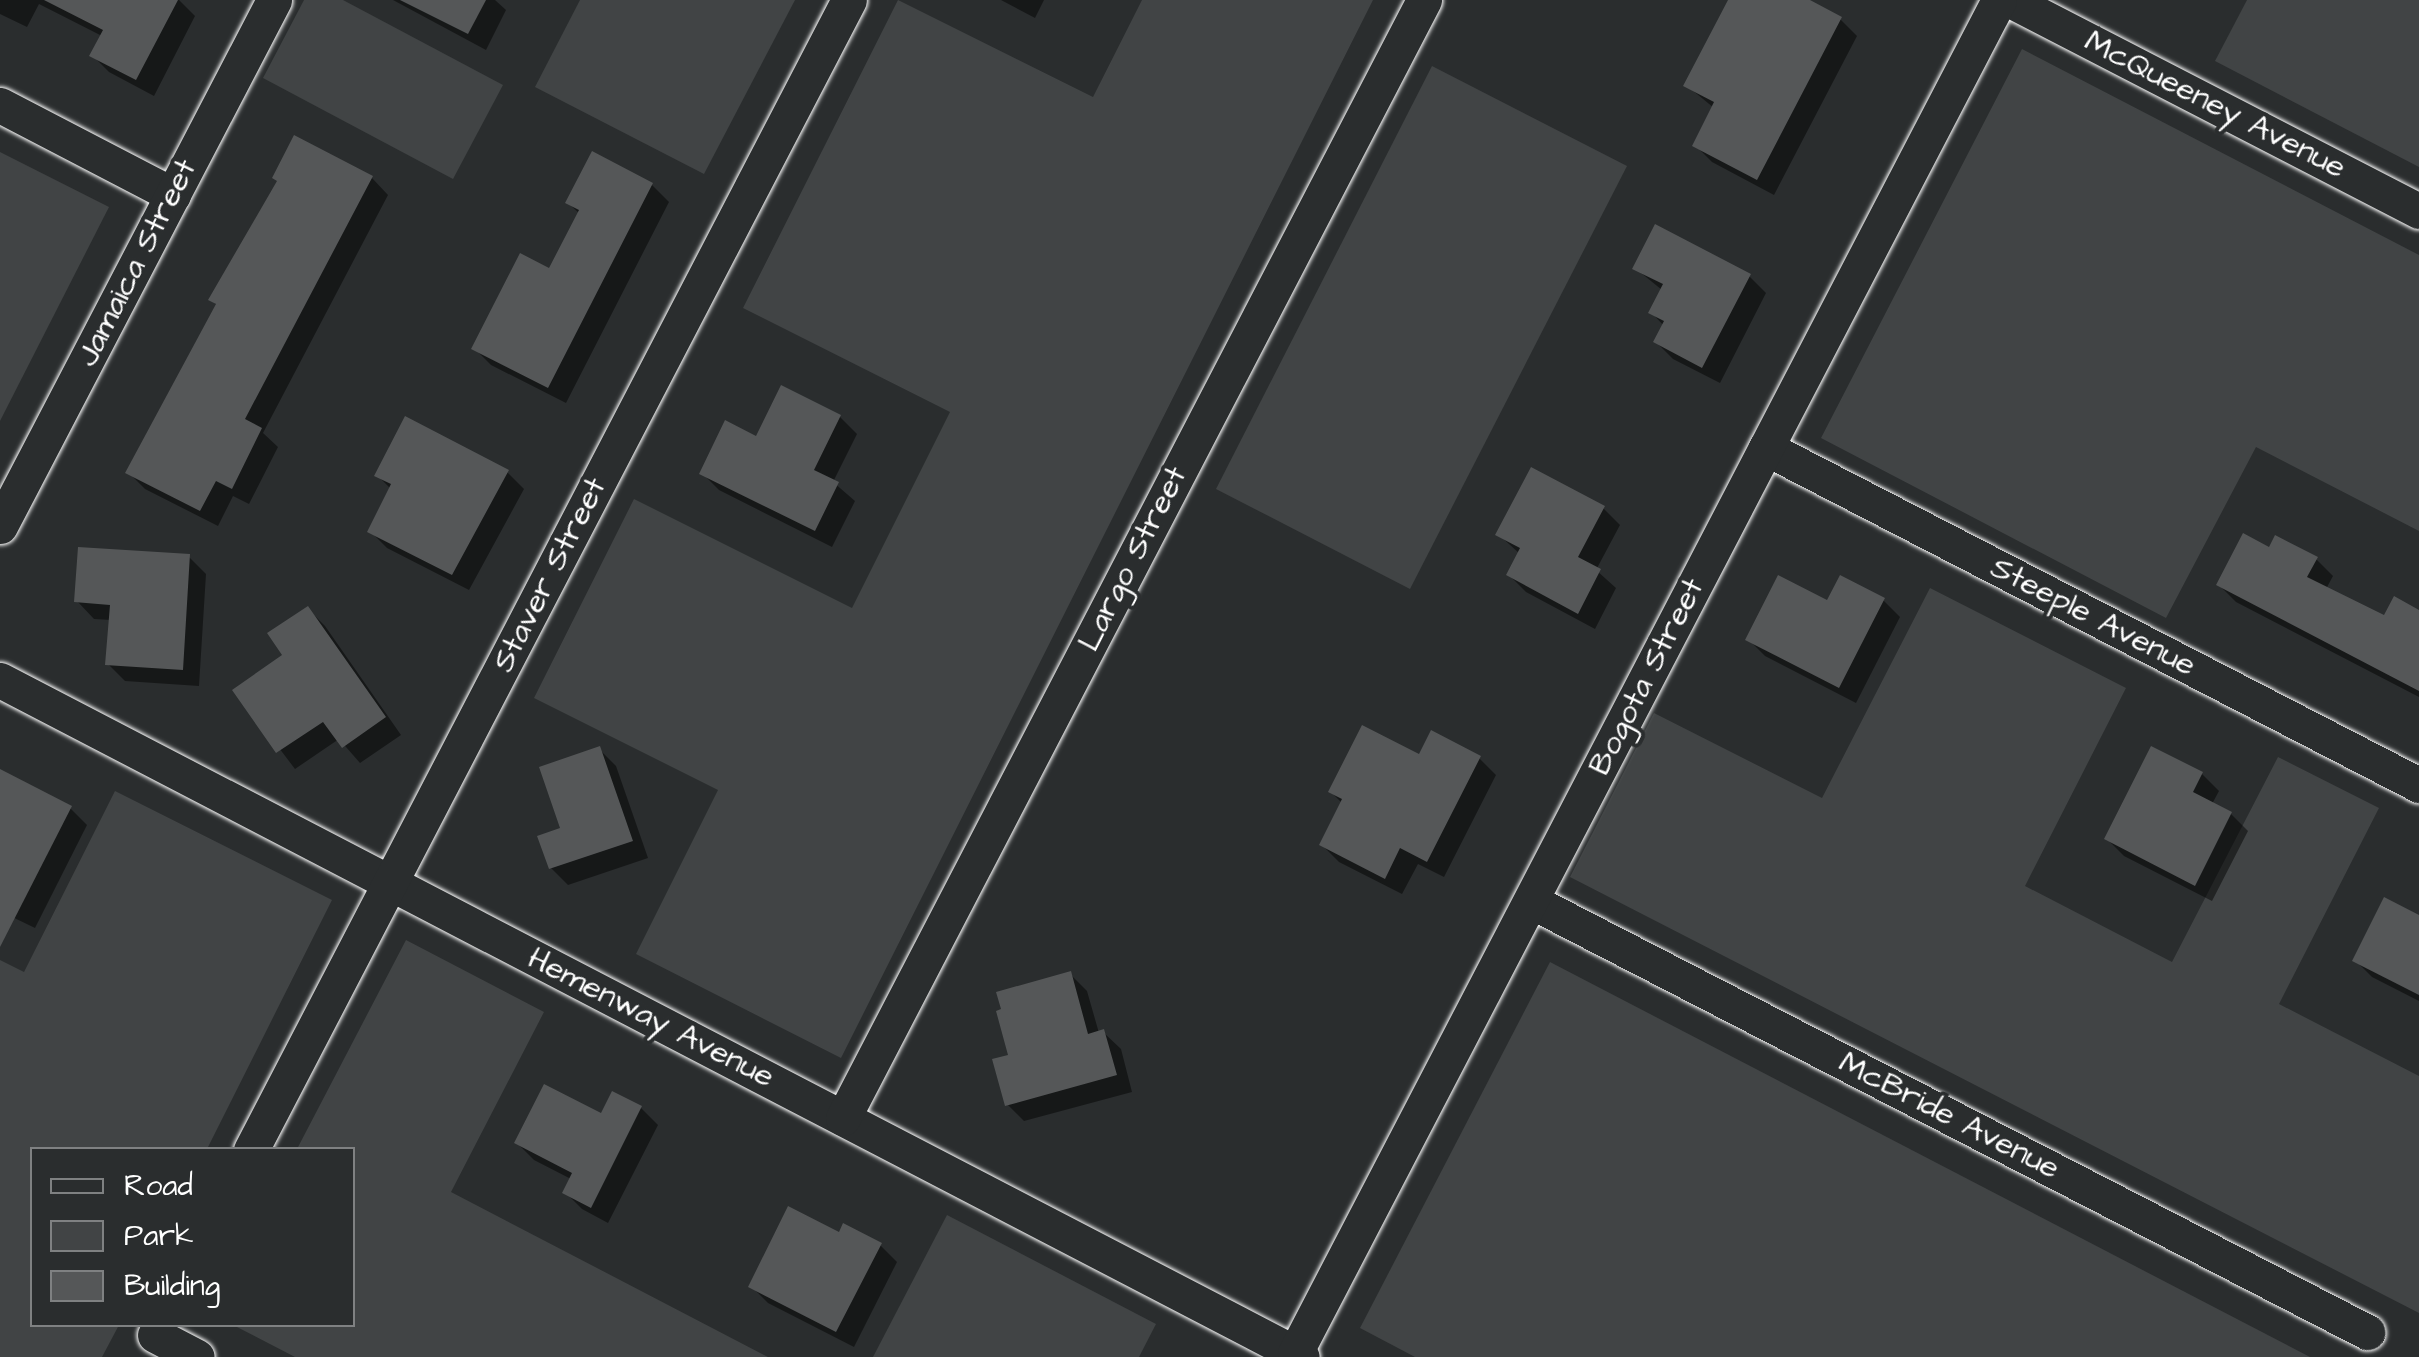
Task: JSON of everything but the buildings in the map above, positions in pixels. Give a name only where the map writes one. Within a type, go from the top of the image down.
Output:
[{"type":"street","name":"Jamaica Street","points":[[0,526],[274,0]]},
{"type":"street","name":"Staver Street","points":[[253,1147],[849,0]]},
{"type":"street","name":"Largo Street","points":[[843,1118],[1424,0]]},
{"type":"street","name":"Bogota Street","points":[[1299,1355],[1999,0]]},
{"type":"street","name":"McQueeney Avenue","points":[[2010,0],[2419,210]]},
{"type":"street","points":[[0,105],[173,194]]},
{"type":"street","name":"Steeple Avenue","points":[[1766,448],[2419,785]]},
{"type":"street","name":"Hemenway Avenue","points":[[0,680],[1299,1355]]},
{"type":"street","name":"McBride Avenue","points":[[1531,900],[2366,1332]]},
{"type":"street","points":[[153,1339],[197,1357]]},
{"type":"green space","points":[[304,0],[343,0],[503,85],[453,179],[263,78]]},
{"type":"green space","points":[[580,0],[795,0],[704,174],[535,87]]},
{"type":"green space","points":[[898,0],[1093,97],[1142,0],[1373,0],[841,1058],[636,954],[718,790],[534,698],[634,499],[852,608],[950,412],[743,308]]},
{"type":"green space","points":[[2247,0],[2419,0],[2419,167],[2215,61]]},
{"type":"green space","points":[[2022,49],[2419,255],[2419,531],[2256,447],[2166,618],[1821,438]]},
{"type":"green space","points":[[1432,66],[1627,166],[1410,589],[1216,489]]},
{"type":"green space","points":[[0,152],[109,207],[0,421]]},
{"type":"green space","points":[[1930,588],[2126,688],[2025,886],[2172,962],[2278,757],[2379,808],[2279,1004],[2419,1076],[2419,1313],[1570,877],[1654,713],[1822,798]]},
{"type":"green space","points":[[115,791],[332,900],[208,1147],[30,1147],[30,1327],[118,1327],[102,1357],[0,1357],[0,960],[24,972]]},
{"type":"green space","points":[[406,940],[544,1012],[451,1192],[768,1357],[295,1357],[237,1327],[355,1327],[355,1147],[298,1147]]},
{"type":"green space","points":[[1550,962],[2310,1357],[1415,1357],[1360,1328]]},
{"type":"green space","points":[[947,1215],[1156,1324],[1139,1357],[873,1357]]}]
